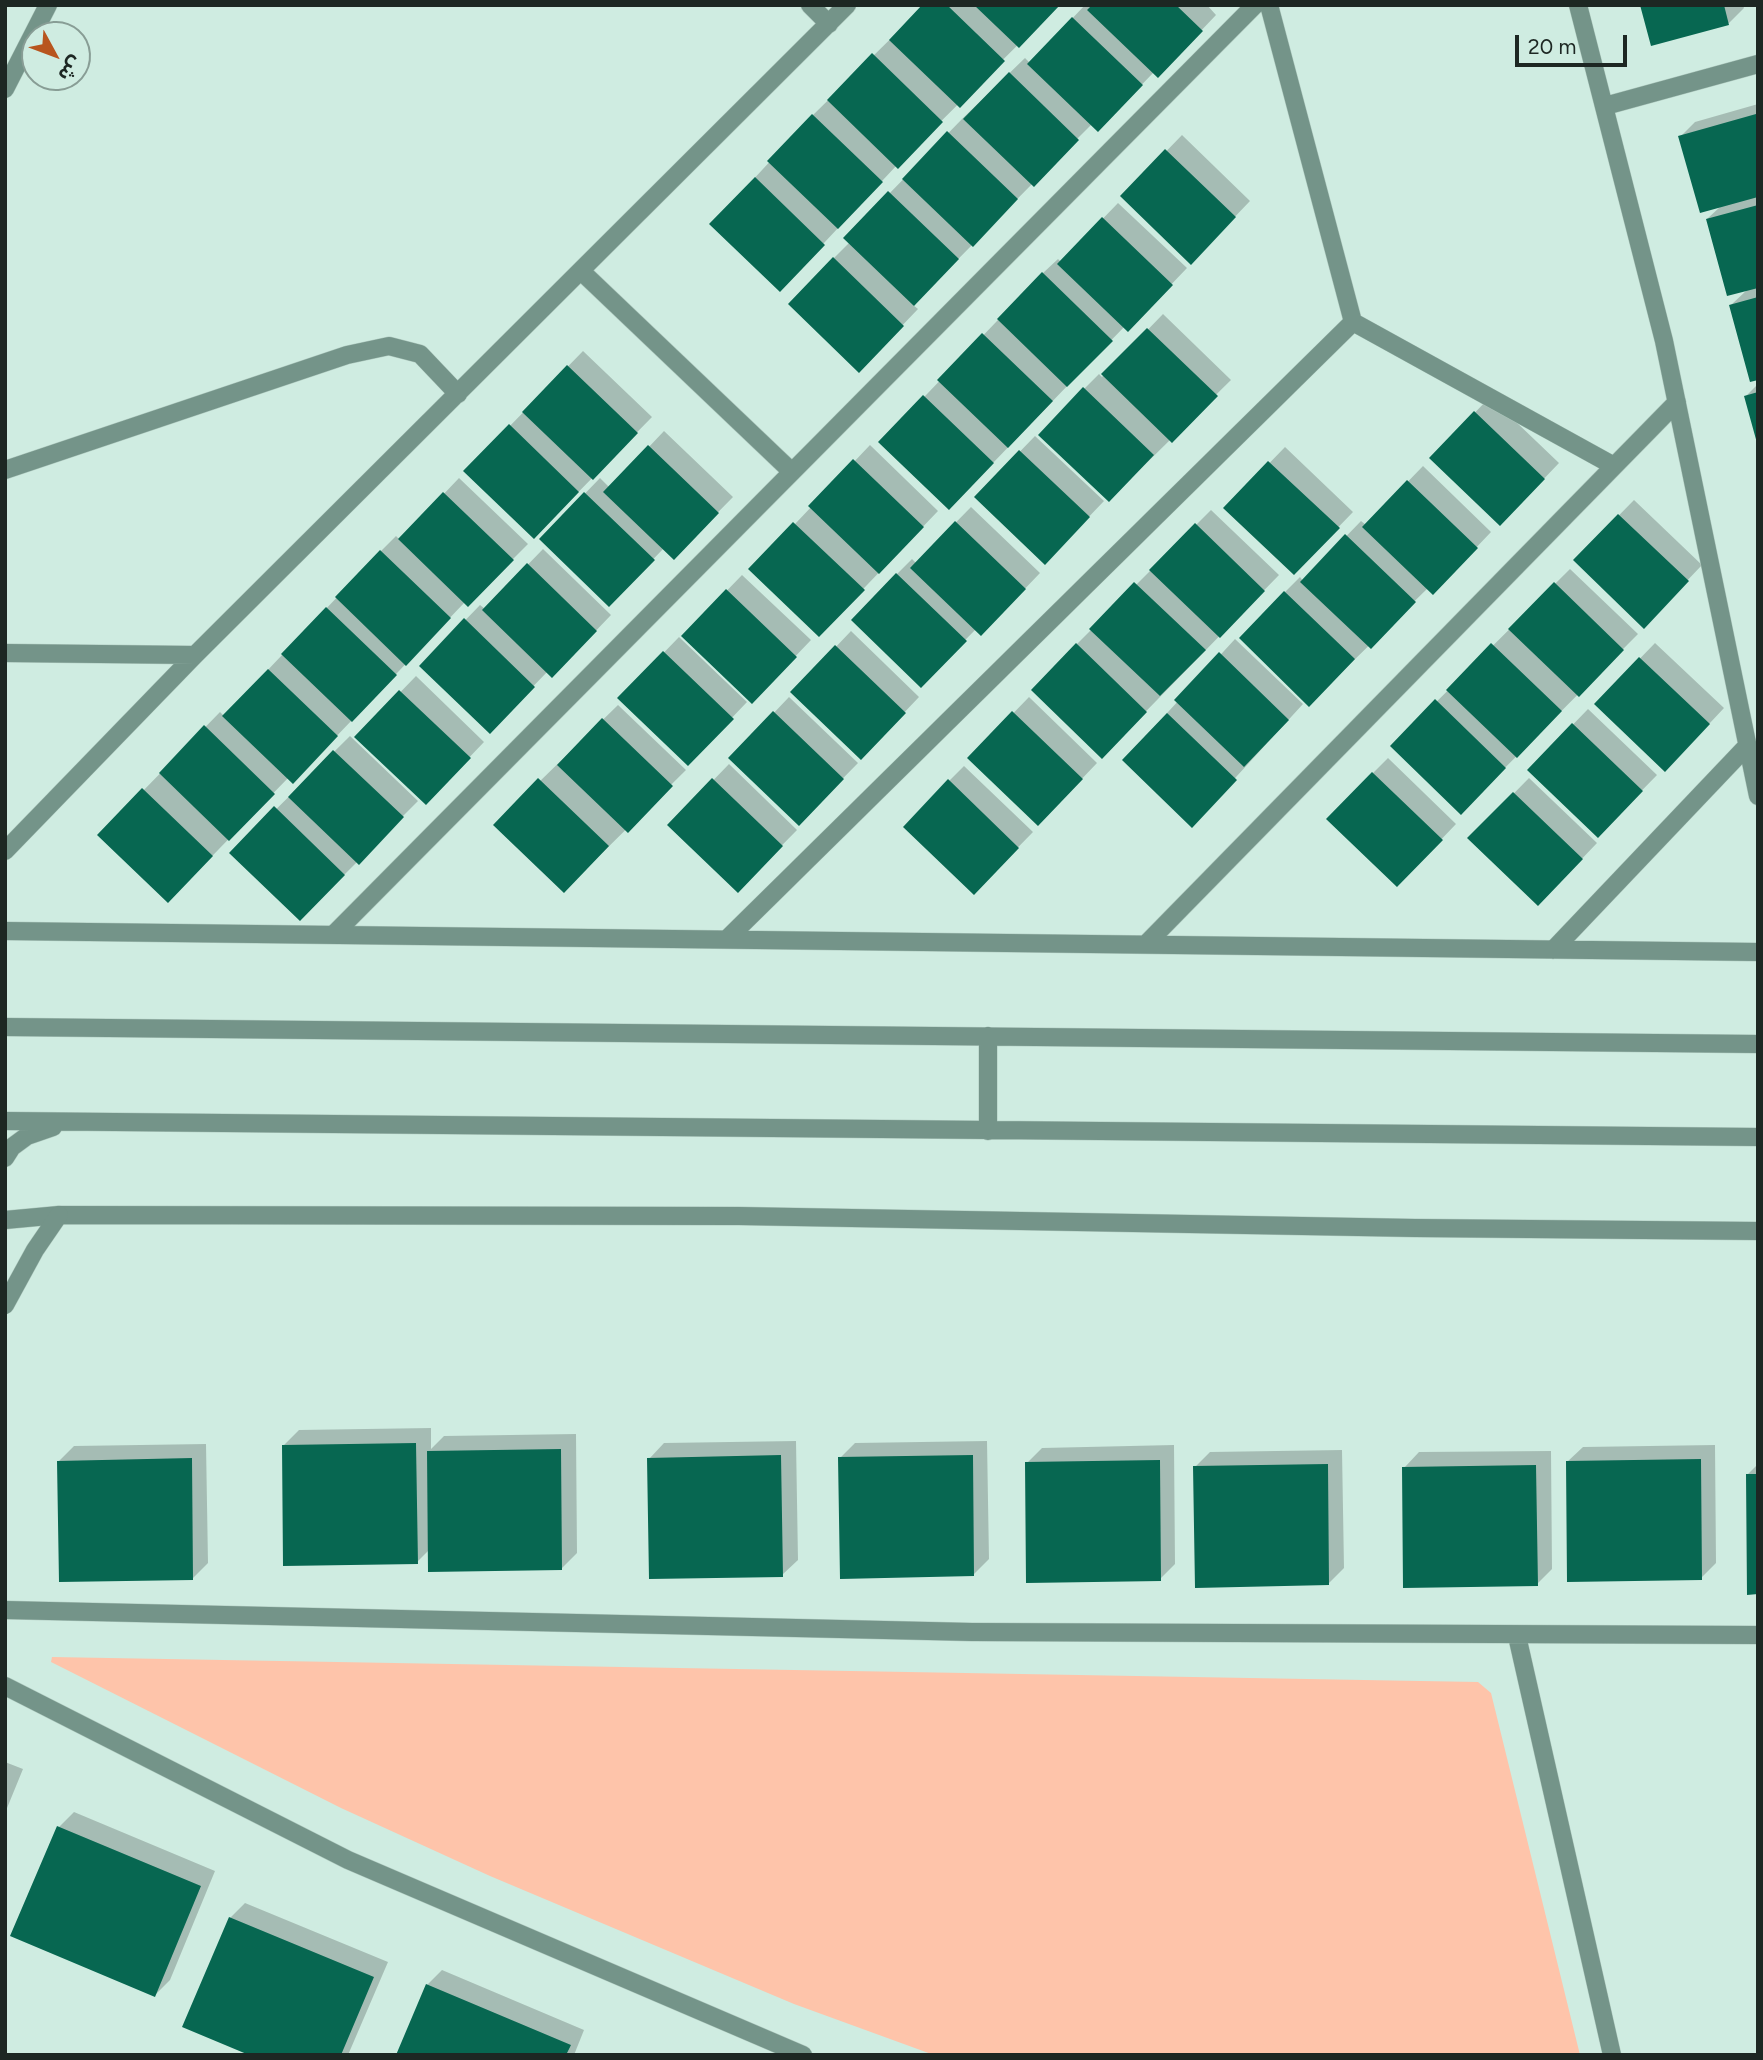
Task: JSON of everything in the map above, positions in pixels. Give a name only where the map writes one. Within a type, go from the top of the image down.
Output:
[{"type":"street","points":[[5,89],[48,5]]},
{"type":"street","points":[[810,5],[829,24]]},
{"type":"street","points":[[5,851],[195,655],[847,5]]},
{"type":"street","points":[[334,934],[1255,5]]},
{"type":"street","points":[[1269,5],[1353,322],[1614,466]]},
{"type":"street","points":[[1578,5],[1677,402],[1758,796]]},
{"type":"street","points":[[1605,106],[1758,64]]},
{"type":"street","points":[[581,271],[792,472]]},
{"type":"street","points":[[727,939],[1353,322]]},
{"type":"street","points":[[5,470],[347,355],[389,346],[420,354],[458,394]]},
{"type":"street","points":[[1148,942],[1677,402]]},
{"type":"street","points":[[5,653],[195,655]]},
{"type":"street","points":[[1553,950],[1747,746]]},
{"type":"street","points":[[5,931],[1148,942],[1758,952]]},
{"type":"street","points":[[5,1027],[1758,1044]]},
{"type":"street","points":[[988,1036],[988,1131]]},
{"type":"street","points":[[5,1121],[1758,1137]]},
{"type":"street","points":[[5,1158],[12,1147],[27,1136],[69,1122]]},
{"type":"street","points":[[5,1305],[35,1250],[59,1215]]},
{"type":"street","points":[[5,1220],[59,1215],[739,1216],[1401,1228],[1758,1231]]},
{"type":"street","points":[[5,1611],[972,1632],[1758,1635]]},
{"type":"street","points":[[1517,1636],[1612,2055]]},
{"type":"street","points":[[5,1686],[348,1860],[803,2055]]},
{"type":"shaded area","points":[[52,1657],[1478,1682],[1491,1693],[1580,2055],[934,2055],[794,2004],[490,1876],[341,1808],[51,1662]]},
{"type":"building","points":[[922,5],[947,5],[1005,61],[960,108],[889,40]]},
{"type":"building","points":[[974,5],[1060,5],[1019,48]]},
{"type":"building","points":[[1092,5],[1176,5],[1203,31],[1158,78],[1087,10]]},
{"type":"building","points":[[1640,5],[1724,5],[1729,25],[1651,46]]},
{"type":"building","points":[[1072,17],[1143,85],[1098,132],[1027,64]]},
{"type":"building","points":[[872,53],[943,122],[898,169],[827,100]]},
{"type":"building","points":[[1009,72],[1079,140],[1034,187],[963,119]]},
{"type":"building","points":[[812,114],[883,182],[838,229],[767,161]]},
{"type":"building","points":[[1756,114],[1758,197],[1700,213],[1678,136]]},
{"type":"building","points":[[947,131],[1018,199],[973,247],[902,179]]},
{"type":"building","points":[[1165,149],[1236,217],[1191,265],[1120,196]]},
{"type":"building","points":[[755,177],[825,245],[780,292],[709,224]]},
{"type":"building","points":[[888,191],[959,259],[914,306],[843,238]]},
{"type":"building","points":[[1758,205],[1758,288],[1727,296],[1706,219]]},
{"type":"building","points":[[1102,217],[1173,285],[1128,332],[1057,264]]},
{"type":"building","points":[[833,257],[904,326],[859,373],[788,304]]},
{"type":"building","points":[[1042,272],[1113,341],[1067,387],[997,319]]},
{"type":"building","points":[[1758,297],[1758,380],[1750,382],[1729,305]]},
{"type":"building","points":[[1147,328],[1218,396],[1172,443],[1101,374]]},
{"type":"building","points":[[982,333],[1053,401],[1008,448],[937,380]]},
{"type":"building","points":[[567,365],[638,433],[593,480],[522,412]]},
{"type":"building","points":[[1083,387],[1154,455],[1109,502],[1038,435]]},
{"type":"building","points":[[1758,392],[1758,443],[1757,443],[1744,396]]},
{"type":"building","points":[[923,395],[994,463],[949,510],[878,442]]},
{"type":"building","points":[[1474,411],[1545,479],[1500,526],[1429,458]]},
{"type":"building","points":[[509,424],[579,492],[534,539],[463,471]]},
{"type":"building","points":[[648,445],[719,513],[674,560],[603,492]]},
{"type":"building","points":[[1019,450],[1090,517],[1045,565],[974,497]]},
{"type":"building","points":[[853,459],[924,527],[879,574],[808,506]]},
{"type":"building","points":[[1268,461],[1340,528],[1294,575],[1223,508]]},
{"type":"building","points":[[1407,480],[1478,548],[1433,595],[1362,527]]},
{"type":"building","points":[[443,492],[514,560],[468,607],[398,539]]},
{"type":"building","points":[[584,492],[655,560],[609,607],[539,539]]},
{"type":"building","points":[[1618,514],[1689,581],[1644,629],[1573,560]]},
{"type":"building","points":[[955,521],[1026,589],[981,636],[910,568]]},
{"type":"building","points":[[793,522],[865,590],[819,637],[748,569]]},
{"type":"building","points":[[1195,523],[1265,591],[1220,638],[1149,570]]},
{"type":"building","points":[[1345,534],[1416,602],[1371,649],[1300,582]]},
{"type":"building","points":[[380,550],[451,618],[406,666],[335,597]]},
{"type":"building","points":[[527,563],[597,631],[552,678],[482,610]]},
{"type":"building","points":[[896,573],[967,641],[921,688],[851,620]]},
{"type":"building","points":[[1134,582],[1206,650],[1160,696],[1089,629]]},
{"type":"building","points":[[1554,582],[1624,650],[1579,697],[1508,629]]},
{"type":"building","points":[[726,589],[797,657],[752,704],[681,636]]},
{"type":"building","points":[[1284,591],[1355,659],[1309,707],[1239,638]]},
{"type":"building","points":[[326,607],[397,675],[352,722],[281,654]]},
{"type":"building","points":[[464,618],[535,687],[490,734],[419,666]]},
{"type":"building","points":[[1076,643],[1147,712],[1102,759],[1031,690]]},
{"type":"building","points":[[1491,643],[1562,711],[1517,758],[1446,690]]},
{"type":"building","points":[[835,645],[906,713],[861,760],[790,692]]},
{"type":"building","points":[[663,651],[734,719],[688,766],[617,698]]},
{"type":"building","points":[[1219,652],[1289,720],[1244,767],[1174,700]]},
{"type":"building","points":[[1639,657],[1710,724],[1665,772],[1594,704]]},
{"type":"building","points":[[268,669],[338,736],[293,784],[222,716]]},
{"type":"building","points":[[399,690],[471,758],[426,805],[354,737]]},
{"type":"building","points":[[1435,699],[1506,768],[1461,815],[1390,746]]},
{"type":"building","points":[[773,711],[844,779],[799,826],[728,758]]},
{"type":"building","points":[[1012,711],[1083,779],[1038,826],[967,758]]},
{"type":"building","points":[[1167,713],[1237,780],[1192,828],[1122,760]]},
{"type":"building","points":[[602,718],[673,786],[628,833],[557,765]]},
{"type":"building","points":[[1572,723],[1643,791],[1598,838],[1527,770]]},
{"type":"building","points":[[204,725],[275,794],[229,841],[159,773]]},
{"type":"building","points":[[333,750],[404,817],[359,865],[288,797]]},
{"type":"building","points":[[1372,772],[1443,840],[1397,887],[1326,819]]},
{"type":"building","points":[[538,778],[609,846],[564,893],[493,825]]},
{"type":"building","points":[[712,778],[783,846],[738,893],[667,825]]},
{"type":"building","points":[[948,779],[1019,848],[974,895],[903,827]]},
{"type":"building","points":[[142,788],[213,856],[168,903],[97,835]]},
{"type":"building","points":[[1513,792],[1583,859],[1538,906],[1467,838]]},
{"type":"building","points":[[274,806],[345,875],[300,921],[229,853]]},
{"type":"building","points":[[416,1443],[418,1564],[283,1566],[282,1445]]},
{"type":"building","points":[[561,1449],[562,1570],[428,1572],[427,1451]]},
{"type":"building","points":[[781,1455],[783,1577],[649,1579],[647,1458]]},
{"type":"building","points":[[973,1455],[974,1576],[840,1579],[838,1457]]},
{"type":"building","points":[[192,1458],[193,1580],[59,1582],[57,1461]]},
{"type":"building","points":[[1701,1459],[1702,1580],[1567,1582],[1566,1461]]},
{"type":"building","points":[[1160,1460],[1161,1581],[1026,1583],[1025,1462]]},
{"type":"building","points":[[1328,1464],[1329,1585],[1195,1588],[1193,1466]]},
{"type":"building","points":[[1536,1465],[1538,1586],[1403,1588],[1402,1467]]},
{"type":"building","points":[[1746,1474],[1758,1474],[1758,1594],[1747,1595]]},
{"type":"building","points":[[57,1826],[201,1886],[155,1997],[10,1936]]},
{"type":"building","points":[[229,1917],[374,1977],[341,2055],[249,2055],[182,2027]]},
{"type":"building","points":[[426,1984],[571,2045],[566,2055],[396,2055]]}]
